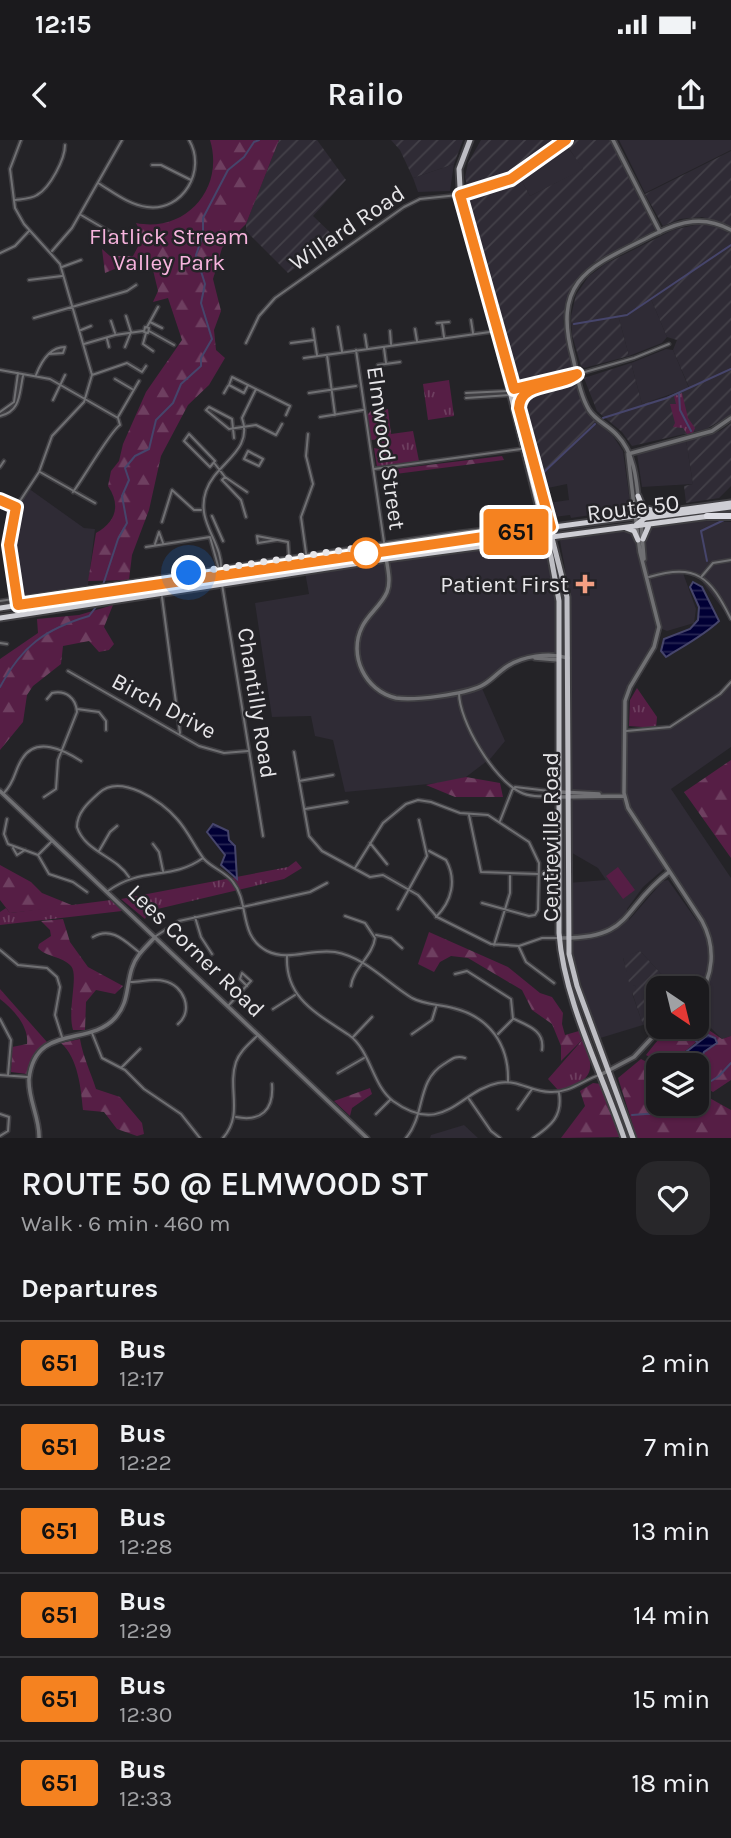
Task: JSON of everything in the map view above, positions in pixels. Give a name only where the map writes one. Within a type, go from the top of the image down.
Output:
[{"type":"highway","points":[[638,496],[643,508],[662,512]]},
{"type":"highway","points":[[624,517],[632,512],[634,504]]},
{"type":"highway","name":"Route 50","points":[[0,618],[386,559],[619,527],[662,512],[731,505]]},
{"type":"highway","points":[[639,520],[731,505]]},
{"type":"highway","points":[[706,516],[731,514]]},
{"type":"highway","name":"Route 50","points":[[0,608],[17,602],[91,595],[220,570],[384,547],[624,517],[655,523],[706,516]]},
{"type":"highway","points":[[619,527],[633,530],[640,539],[646,527],[655,523]]},
{"type":"main road","points":[[470,140],[460,166],[460,195],[527,448]]},
{"type":"main road","name":"Willard Road","points":[[460,195],[511,179],[566,140]]},
{"type":"main road","points":[[519,408],[520,396],[526,391]]},
{"type":"main road","points":[[512,392],[519,408],[527,448]]},
{"type":"main road","name":"Centreville Road","points":[[527,448],[566,588],[568,938],[577,986],[633,1138]]},
{"type":"main road","name":"Centreville Road","points":[[550,536],[559,601],[556,610],[560,658],[560,938],[569,988],[624,1138]]},
{"type":"main road","points":[[556,610],[564,614],[568,636]]},
{"type":"main road","points":[[541,874],[555,872],[559,861]]},
{"type":"main road","points":[[541,874],[555,878],[559,887]]},
{"type":"street","points":[[13,140],[20,142],[10,169],[18,215],[29,231],[51,251],[61,268],[92,375],[86,399],[52,436],[39,472],[16,507],[9,545],[17,602]]},
{"type":"street","points":[[51,251],[80,215],[122,140]]},
{"type":"street","points":[[98,183],[135,204],[154,208],[174,202],[192,180],[196,160],[189,140]]},
{"type":"street","points":[[613,140],[660,232]]},
{"type":"street","points":[[14,201],[33,197],[43,191],[64,155],[65,145]]},
{"type":"street","points":[[152,165],[161,165],[192,180]]},
{"type":"street","name":"Willard Road","points":[[246,343],[256,320],[275,298],[395,213],[417,200],[460,195]]},
{"type":"street","points":[[80,215],[122,239]]},
{"type":"street","points":[[709,976],[713,959],[710,938],[633,819],[624,796],[627,694],[659,633],[658,617],[640,539],[638,496],[628,454],[618,436],[589,410],[565,324],[574,289],[596,265],[660,232],[694,220],[715,223],[731,230]]},
{"type":"street","points":[[0,253],[12,248],[29,231]]},
{"type":"street","points":[[61,268],[81,260]]},
{"type":"street","points":[[29,280],[63,275]]},
{"type":"street","points":[[34,318],[127,291],[136,285]]},
{"type":"street","points":[[153,351],[143,344],[147,327],[158,307]]},
{"type":"street","points":[[125,347],[130,334],[126,316]]},
{"type":"street","points":[[471,320],[474,334]]},
{"type":"street","points":[[111,321],[115,335]]},
{"type":"street","points":[[150,322],[162,328]]},
{"type":"street","points":[[437,323],[449,322]]},
{"type":"street","points":[[442,323],[444,338]]},
{"type":"street","points":[[80,330],[92,327]]},
{"type":"street","points":[[146,332],[147,327]]},
{"type":"street","points":[[338,327],[342,352]]},
{"type":"street","points":[[313,329],[317,356]]},
{"type":"street","points":[[415,329],[417,342]]},
{"type":"street","points":[[390,331],[391,345]]},
{"type":"street","points":[[304,358],[496,331]]},
{"type":"street","points":[[84,344],[115,335],[146,332],[174,345]]},
{"type":"street","points":[[365,335],[367,349]]},
{"type":"street","points":[[107,338],[110,347]]},
{"type":"street","points":[[291,343],[315,340]]},
{"type":"street","points":[[466,398],[512,392],[634,358],[668,344]]},
{"type":"street","points":[[383,346],[386,364]]},
{"type":"street","name":"Elmwood Street","points":[[356,350],[384,547]]},
{"type":"street","points":[[35,376],[49,354]]},
{"type":"street","points":[[327,354],[335,415]]},
{"type":"street","points":[[378,365],[400,362]]},
{"type":"street","points":[[92,375],[127,363],[142,372],[146,366]]},
{"type":"street","points":[[0,370],[60,383],[118,418]]},
{"type":"street","points":[[0,414],[14,402],[18,372]]},
{"type":"street","points":[[0,414],[12,412],[17,405],[23,374]]},
{"type":"street","points":[[466,393],[526,391],[577,374]]},
{"type":"street","points":[[53,400],[65,375]]},
{"type":"street","points":[[224,393],[232,377],[290,406],[286,415]]},
{"type":"street","points":[[115,379],[133,389]]},
{"type":"street","points":[[73,492],[96,461],[112,431],[120,425],[118,418],[139,381]]},
{"type":"street","points":[[229,385],[244,393],[248,385]]},
{"type":"street","points":[[309,393],[356,386]]},
{"type":"street","points":[[162,522],[172,490],[194,510],[202,510],[207,487],[239,448],[246,427],[242,418],[256,389]]},
{"type":"street","points":[[234,438],[235,429],[230,417],[209,407],[206,410],[222,426],[235,429],[256,425],[276,435],[282,424]]},
{"type":"street","points":[[320,417],[364,410]]},
{"type":"street","points":[[628,454],[705,433],[731,418]]},
{"type":"street","points":[[0,601],[17,602],[54,592],[289,558],[307,558],[301,517],[313,484],[306,456],[308,434]]},
{"type":"street","points":[[214,463],[208,467],[184,438],[191,435],[214,463],[219,471],[247,492]]},
{"type":"street","points":[[239,448],[248,451],[263,459],[260,466],[244,459],[248,451]]},
{"type":"street","points":[[373,469],[527,448]]},
{"type":"street","points":[[628,454],[634,504],[639,520]]},
{"type":"street","points":[[0,467],[4,461]]},
{"type":"street","points":[[39,472],[95,503]]},
{"type":"street","points":[[225,477],[222,480],[241,500],[246,517]]},
{"type":"street","points":[[0,500],[16,507]]},
{"type":"street","name":"Chantilly Road","points":[[202,510],[220,570]]},
{"type":"street","points":[[212,516],[223,541]]},
{"type":"street","points":[[519,532],[509,526],[384,547],[386,593],[364,623],[358,639],[357,655],[362,671],[377,688],[395,697],[459,692],[480,687],[510,664],[530,658],[568,658]]},
{"type":"street","points":[[146,547],[210,535],[217,530]]},
{"type":"street","points":[[155,545],[159,532],[163,544]]},
{"type":"street","name":"Chantilly Road","points":[[210,535],[218,549],[262,836]]},
{"type":"street","points":[[277,540],[258,543],[257,536],[288,542],[289,558]]},
{"type":"street","points":[[701,577],[713,563],[731,560]]},
{"type":"street","points":[[648,577],[682,570],[701,577],[712,587],[731,620]]},
{"type":"street","points":[[54,592],[56,610]]},
{"type":"street","points":[[162,593],[180,734]]},
{"type":"street","points":[[0,643],[7,644]]},
{"type":"street","name":"Birch Drive","points":[[68,671],[216,752],[249,751]]},
{"type":"street","points":[[624,731],[652,731],[670,727],[720,694],[731,682]]},
{"type":"street","points":[[44,797],[56,789],[57,765],[76,720],[77,709],[73,699],[64,693],[52,692],[47,699]]},
{"type":"street","points":[[459,692],[482,755],[514,787],[560,794],[624,796]]},
{"type":"street","points":[[77,709],[99,712],[106,721],[106,730]]},
{"type":"street","points":[[2,792],[15,780],[20,761],[30,751],[45,746],[62,750],[81,761]]},
{"type":"street","points":[[295,752],[308,834],[319,849],[370,877],[383,875],[409,889],[421,898],[436,917],[494,945],[519,946],[542,938],[595,936],[617,928],[650,887],[669,872]]},
{"type":"street","points":[[299,780],[333,775]]},
{"type":"street","points":[[129,877],[120,865],[98,852],[80,835],[77,820],[100,792],[117,784],[129,787],[169,810],[204,858],[232,880],[248,930],[255,942],[270,952],[287,955],[331,951],[363,963],[413,998],[463,1011],[497,1035],[507,1055],[508,1081]]},
{"type":"street","points":[[499,822],[506,812],[509,793],[514,787]]},
{"type":"street","name":"Lees Corner Road","points":[[2,792],[367,1138]]},
{"type":"street","points":[[355,869],[380,826],[414,801],[431,802],[469,814],[488,815],[533,847],[541,874],[536,914],[529,916],[482,903]]},
{"type":"street","points":[[304,809],[347,802]]},
{"type":"street","points":[[469,814],[479,870],[488,874],[541,874]]},
{"type":"street","points":[[6,819],[5,834],[17,855],[26,849]]},
{"type":"street","points":[[398,909],[428,851],[419,820]]},
{"type":"street","points":[[98,852],[110,832],[117,826]]},
{"type":"street","points":[[38,855],[52,841]]},
{"type":"street","points":[[369,843],[387,864]]},
{"type":"street","points":[[153,844],[159,852],[163,873]]},
{"type":"street","points":[[12,846],[38,855],[49,874],[73,882],[87,892]]},
{"type":"street","points":[[428,851],[443,857],[451,875],[450,898],[436,917]]},
{"type":"street","points":[[108,891],[129,877],[163,873],[190,866],[204,858]]},
{"type":"street","points":[[494,945],[510,892],[510,875]]},
{"type":"street","points":[[39,1138],[30,1077],[41,1052],[62,1037],[92,1032],[109,1025],[121,1012],[140,953],[155,937],[173,923],[310,891],[327,883]]},
{"type":"street","points":[[345,916],[365,923],[375,935],[391,938],[402,948]]},
{"type":"street","points":[[195,917],[201,937],[212,954]]},
{"type":"street","points":[[93,937],[102,932],[115,934],[140,953]]},
{"type":"street","points":[[351,986],[373,947],[375,935]]},
{"type":"street","points":[[519,946],[526,962],[554,983]]},
{"type":"street","points":[[0,950],[18,965],[47,968],[57,976],[60,987],[55,1015],[62,1037]]},
{"type":"street","points":[[287,955],[289,975],[296,995],[312,1011],[352,1038],[391,1099],[419,1114],[444,1113],[486,1087],[508,1081],[559,1092],[610,1071],[634,1057],[650,1040]]},
{"type":"street","points":[[455,974],[467,971],[507,995],[514,1008],[513,1019],[497,1035]]},
{"type":"street","points":[[130,982],[162,980],[175,986],[182,993],[186,1005],[183,1018],[178,1024]]},
{"type":"street","points":[[227,1006],[247,986]]},
{"type":"street","points":[[273,1009],[296,995]]},
{"type":"street","points":[[412,1034],[432,1020],[437,1006]]},
{"type":"street","points":[[352,1038],[372,1017]]},
{"type":"street","points":[[0,1019],[11,1040],[8,1075]]},
{"type":"street","points":[[513,1019],[536,1031],[542,1041],[542,1050]]},
{"type":"street","points":[[92,1032],[100,1057],[121,1068],[144,1090],[181,1114],[200,1138]]},
{"type":"street","points":[[223,1138],[234,1117],[235,1066],[241,1053],[257,1035]]},
{"type":"street","points":[[121,1068],[140,1049]]},
{"type":"street","points":[[338,1073],[366,1057]]},
{"type":"street","points":[[406,1138],[419,1114],[430,1074],[456,1057],[465,1058]]},
{"type":"street","points":[[0,1074],[30,1077]]},
{"type":"street","points":[[234,1117],[250,1119],[264,1113],[272,1099],[272,1084]]},
{"type":"street","points":[[518,1109],[532,1088]]},
{"type":"street","points":[[533,1138],[556,1119],[560,1108],[559,1092]]},
{"type":"street","points":[[376,1114],[391,1099]]},
{"type":"street","points":[[469,1099],[500,1138]]},
{"type":"street","points":[[0,1114],[9,1117],[8,1131],[0,1136]]},
{"type":"shaded area","points":[[279,140],[317,140],[346,180],[313,216],[338,240],[288,273],[246,231],[246,224]]},
{"type":"shaded area","points":[[391,140],[463,140],[454,164],[413,178],[400,150]]},
{"type":"shaded area","points":[[481,140],[560,140],[531,163],[498,181],[468,190],[465,177],[468,163]]},
{"type":"shaded area","points":[[574,140],[610,140],[655,230],[593,263],[571,288],[563,321],[572,369],[519,381],[468,201],[520,178],[530,196],[583,169],[568,147]]},
{"type":"shaded area","points":[[619,140],[731,140],[731,150],[645,193]]},
{"type":"shaded area","points":[[566,145],[584,169],[530,196],[520,178]]},
{"type":"shaded area","points":[[731,151],[731,226],[702,217],[680,219],[663,226],[645,194]]},
{"type":"shaded area","points":[[454,164],[450,191],[418,192],[413,178]]},
{"type":"shaded area","points":[[699,224],[714,225],[731,234],[731,415],[706,429],[632,446],[622,432],[597,411],[584,378],[631,363],[642,404],[672,395],[689,387],[673,350],[677,340],[667,337],[651,299],[629,313],[618,315],[629,356],[584,368],[581,366],[572,335],[571,316],[576,295],[588,277],[605,264],[673,230]]},
{"type":"shaded area","points":[[651,299],[667,337],[662,343],[629,356],[618,315],[629,313]]},
{"type":"shaded area","points":[[666,349],[673,350],[689,388],[642,404],[631,363]]},
{"type":"shaded area","points":[[576,381],[584,405],[597,422],[547,470],[541,472],[524,400],[526,394]]},
{"type":"shaded area","points":[[597,422],[613,436],[623,451],[631,509],[571,518],[570,515],[554,517],[548,503],[569,500],[567,484],[543,489],[541,472],[547,470]]},
{"type":"shaded area","points":[[731,423],[731,486],[719,498],[686,503],[684,486],[693,484],[686,440],[720,431]]},
{"type":"shaded area","points":[[686,440],[693,484],[642,487],[637,454]]},
{"type":"shaded area","points":[[28,488],[84,528],[95,529],[88,585],[84,588],[17,598],[9,545],[16,507]]},
{"type":"shaded area","points":[[707,521],[731,522],[731,620],[700,579],[683,573],[696,609],[694,623],[667,631],[659,628],[648,657],[630,687],[625,730],[670,727],[731,682],[731,747],[671,789],[731,878],[731,1036],[722,1039],[709,1026],[709,976],[663,976],[640,951],[623,958],[631,986],[635,985],[637,991],[632,993],[643,1025],[597,1039],[568,938],[567,883],[606,880],[598,868],[567,850],[569,591],[560,541],[563,538]],"holes":[[[666,867],[700,918],[697,921],[668,880],[663,881],[629,920],[627,909],[643,887]]]},
{"type":"shaded area","points":[[546,537],[560,610],[560,655],[527,658],[510,665],[481,686],[505,741],[491,758],[466,777],[450,782],[345,792],[333,740],[315,736],[311,716],[272,717],[255,603],[309,594],[305,572]]},
{"type":"shaded area","points":[[693,582],[702,587],[719,621],[666,657],[661,651],[664,639],[690,629],[698,620],[699,607],[690,587]]},
{"type":"shaded area","points":[[213,824],[228,831],[229,840],[235,846],[237,879],[221,865],[225,855],[207,832]]},
{"type":"shaded area","points":[[640,951],[663,976],[646,976],[646,1023],[643,1025],[632,992],[636,990],[635,985],[630,987],[623,957]]},
{"type":"shaded area","points":[[709,1035],[715,1038],[717,1043],[704,1053],[685,1053],[702,1040],[709,1040]]},
{"type":"shaded area","points":[[464,1125],[478,1138],[430,1138],[431,1135]]},
{"type":"green space","name":"Flatlick Stream Valley Park","points":[[210,140],[279,140],[246,224],[222,248],[213,279],[221,311],[214,330],[216,350],[225,358],[209,385],[188,405],[161,456],[149,510],[132,555],[129,580],[88,581],[96,533],[108,524],[114,513],[114,500],[108,486],[111,471],[119,461],[123,444],[146,392],[182,340],[168,298],[153,302],[158,291],[153,270],[129,263],[105,273],[102,249],[110,256],[133,256],[143,237],[136,223],[170,221],[197,204],[212,175]]},
{"type":"green space","points":[[449,380],[454,416],[428,420],[423,384]]},
{"type":"green space","points":[[682,393],[688,418],[695,428],[693,433],[687,434],[683,428],[673,427],[675,423],[670,404],[676,404],[674,396]]},
{"type":"green space","points":[[388,409],[391,434],[413,431],[419,461],[377,467],[374,448],[385,450],[386,453],[387,447],[382,447],[381,439],[371,440],[367,415],[371,411]]},
{"type":"green space","points":[[502,456],[504,460],[380,476],[387,470]]},
{"type":"green space","points":[[113,605],[104,627],[114,644],[109,650],[99,652],[89,641],[63,646],[61,664],[33,686],[27,695],[23,722],[0,750],[0,659],[38,633],[37,619],[79,615]]},
{"type":"green space","points":[[637,688],[657,717],[656,728],[629,726],[630,700]]},
{"type":"green space","points":[[731,760],[731,858],[684,792]]},
{"type":"green space","points":[[466,777],[500,783],[503,797],[455,797],[426,785]]},
{"type":"green space","points":[[296,861],[302,868],[284,879],[149,911],[145,919],[121,899],[288,867]]},
{"type":"green space","points":[[0,865],[31,882],[42,893],[74,906],[10,913],[0,900]]},
{"type":"green space","points":[[618,867],[635,890],[623,899],[606,876]]},
{"type":"green space","points":[[111,900],[122,911],[0,925],[0,912],[6,908],[10,913]]},
{"type":"green space","points":[[63,919],[70,942],[88,967],[123,986],[115,994],[96,990],[86,1002],[85,1030],[73,1030],[71,1013],[74,977],[71,966],[38,948],[39,944],[51,936],[50,930],[41,921]]},
{"type":"green space","points":[[429,932],[508,967],[540,993],[552,997],[563,1013],[565,1035],[579,1031],[584,1038],[561,1061],[561,1046],[552,1024],[532,1010],[522,990],[468,958],[451,956],[440,962],[434,972],[418,964]]},
{"type":"green space","points":[[0,989],[47,1042],[36,1053],[27,1074],[11,1072],[12,1047],[27,1044],[27,1037],[19,1018],[0,999]]},
{"type":"green space","points":[[709,1030],[722,1039],[731,1036],[731,1080],[713,1092],[709,1090],[709,1053],[704,1053],[716,1044],[717,1039],[709,1036]]},
{"type":"green space","points":[[584,1038],[590,1058],[586,1078],[558,1090],[548,1079]]},
{"type":"green space","points":[[80,1039],[96,1089],[120,1097],[142,1123],[144,1134],[137,1136],[117,1129],[104,1112],[83,1110],[75,1065],[61,1043]]},
{"type":"green space","points":[[700,1040],[685,1053],[648,1053],[657,1041]]},
{"type":"green space","points":[[641,1059],[646,1062],[646,1116],[709,1116],[709,1098],[731,1110],[731,1138],[637,1138],[618,1078]]},
{"type":"green space","points":[[593,1083],[601,1084],[620,1137],[561,1138],[585,1106],[580,1091]]},
{"type":"green space","points":[[370,1088],[372,1094],[352,1108],[350,1116],[334,1101]]},
{"type":"waterway","points":[[101,591],[118,539],[127,523],[122,496],[129,480],[125,468],[135,456],[149,449],[156,420],[173,403],[181,384],[201,366],[201,358],[212,339],[201,303],[205,284],[196,255],[203,235],[203,218],[228,170],[259,140]]},
{"type":"waterway","points":[[574,324],[627,315],[731,245]]},
{"type":"waterway","points":[[603,418],[667,398],[731,369]]},
{"type":"waterway","points":[[679,393],[680,410],[691,431]]},
{"type":"waterway","points":[[544,472],[595,424]]},
{"type":"waterway","points":[[707,561],[701,531],[724,520]]},
{"type":"waterway","points":[[0,687],[17,660],[36,641],[47,633],[89,616],[96,607]]},
{"type":"waterway","points":[[709,1082],[731,1063]]},
{"type":"waterway","points":[[632,1115],[646,1114]]},
{"type":"bus line","name":"651","points":[[0,500],[16,507],[9,545],[18,605],[551,527],[519,408],[520,398],[526,391],[570,379],[577,374],[514,389],[460,195],[477,192],[511,179],[541,161],[566,140]]},
{"type":"place","name":"Patient First","points":[[585,584]]},
{"type":"route","points":[[189,573],[363,547],[366,553]]}]
